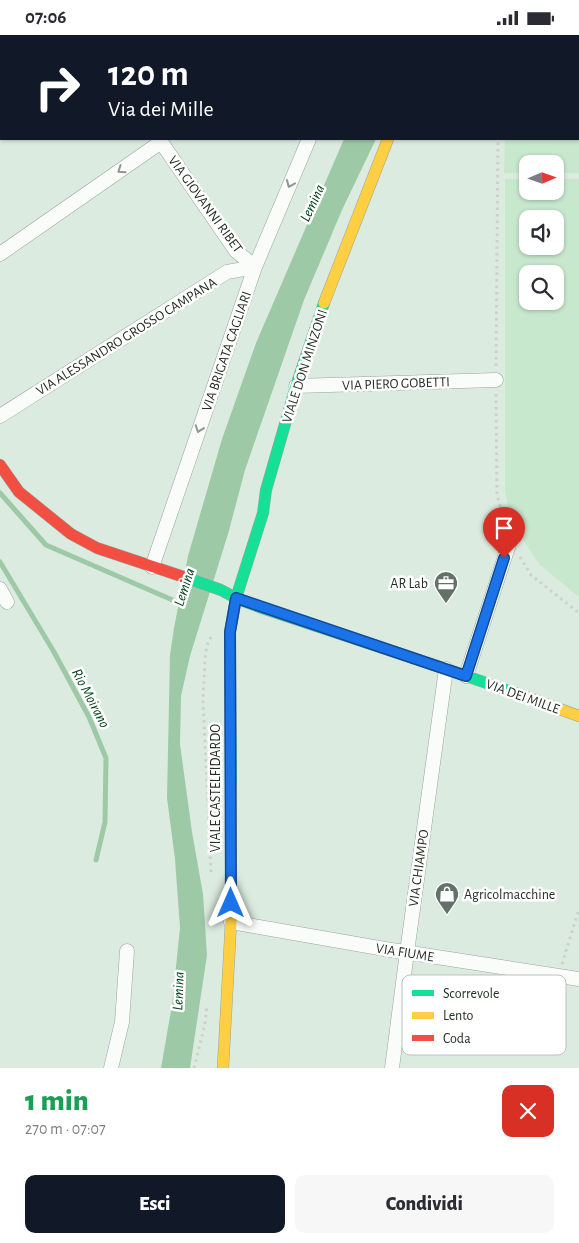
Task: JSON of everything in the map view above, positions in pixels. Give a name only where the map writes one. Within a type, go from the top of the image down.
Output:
[{"type":"street","name":"VIA GIOVANNI RIBET","points":[[160,140],[236,251],[255,267]]},
{"type":"street","points":[[0,254],[160,140]]},
{"type":"street","name":"VIA BRIGATA CAGLIARI","points":[[152,567],[255,267],[309,140]]},
{"type":"street","name":"VIALE DON MINZONI","points":[[236,598],[263,513],[266,490],[296,386],[327,294],[388,140]]},
{"type":"street","name":"VIA ALESSANDRO GROSSO CAMPANA","points":[[0,416],[226,272],[255,267]]},
{"type":"street","name":"VIA PIERO GOBETTI","points":[[296,386],[496,380]]},
{"type":"street","name":"VIA DEI MILLE","points":[[0,465],[19,492],[71,534],[97,548],[579,716]]},
{"type":"street","points":[[466,676],[510,541]]},
{"type":"street","points":[[0,589],[7,602]]},
{"type":"street","name":"VIALE CASTELFIDARDO","points":[[222,1066],[231,922],[230,632],[236,598]]},
{"type":"street","name":"VIA CHIAMPO","points":[[403,975],[446,669]]},
{"type":"street","name":"VIA FIUME","points":[[231,922],[553,975]]},
{"type":"street","points":[[111,1068],[122,1022],[127,951]]},
{"type":"street","name":"VIA FIUME","points":[[566,977],[579,979]]},
{"type":"street","name":"VIA CHIAMPO","points":[[392,1068],[402,985]]},
{"type":"path","points":[[211,881],[203,701],[205,659],[207,645],[214,631],[230,632]]},
{"type":"path","points":[[559,975],[579,909]]},
{"type":"path","points":[[194,1068],[205,1024],[208,996]]},
{"type":"shaded area","points":[[505,140],[579,140],[579,173],[564,173],[564,155],[519,155],[519,173],[504,173]]},
{"type":"shaded area","points":[[505,179],[519,179],[519,200],[564,200],[564,179],[579,179],[579,597],[540,565],[509,514],[505,489]]},
{"type":"water","name":"Lemina","points":[[344,140],[376,140],[342,210],[304,300],[245,470],[228,534],[190,656],[181,696],[180,744],[203,894],[207,955],[190,1068],[161,1068],[172,1005],[180,928],[175,859],[167,798],[170,655],[188,556],[222,439],[256,343]]},
{"type":"waterway","name":"Rio Moirano","points":[[0,493],[46,545],[184,605]]},
{"type":"waterway","name":"Rio Moirano","points":[[0,562],[54,652],[89,717],[106,758],[105,822],[96,860]]},
{"type":"traffic: fast","points":[[231,786],[230,632],[236,598],[263,513],[266,490],[296,386],[324,303]]},
{"type":"traffic: fast","points":[[184,577],[221,590],[259,607],[515,693]]},
{"type":"traffic: slow","points":[[324,303],[388,140]]},
{"type":"traffic: slow","points":[[515,693],[579,716]]},
{"type":"traffic: slow","points":[[223,1068],[231,922],[231,786]]},
{"type":"traffic: jam","points":[[0,465],[19,492],[71,534],[97,548],[184,577]]},
{"type":"place","name":"AR Lab","points":[[446,604]]},
{"type":"place","name":"Agricolmacchine","points":[[447,915]]},
{"type":"route","points":[[231,903],[230,632],[236,598],[466,676],[504,558]]}]
